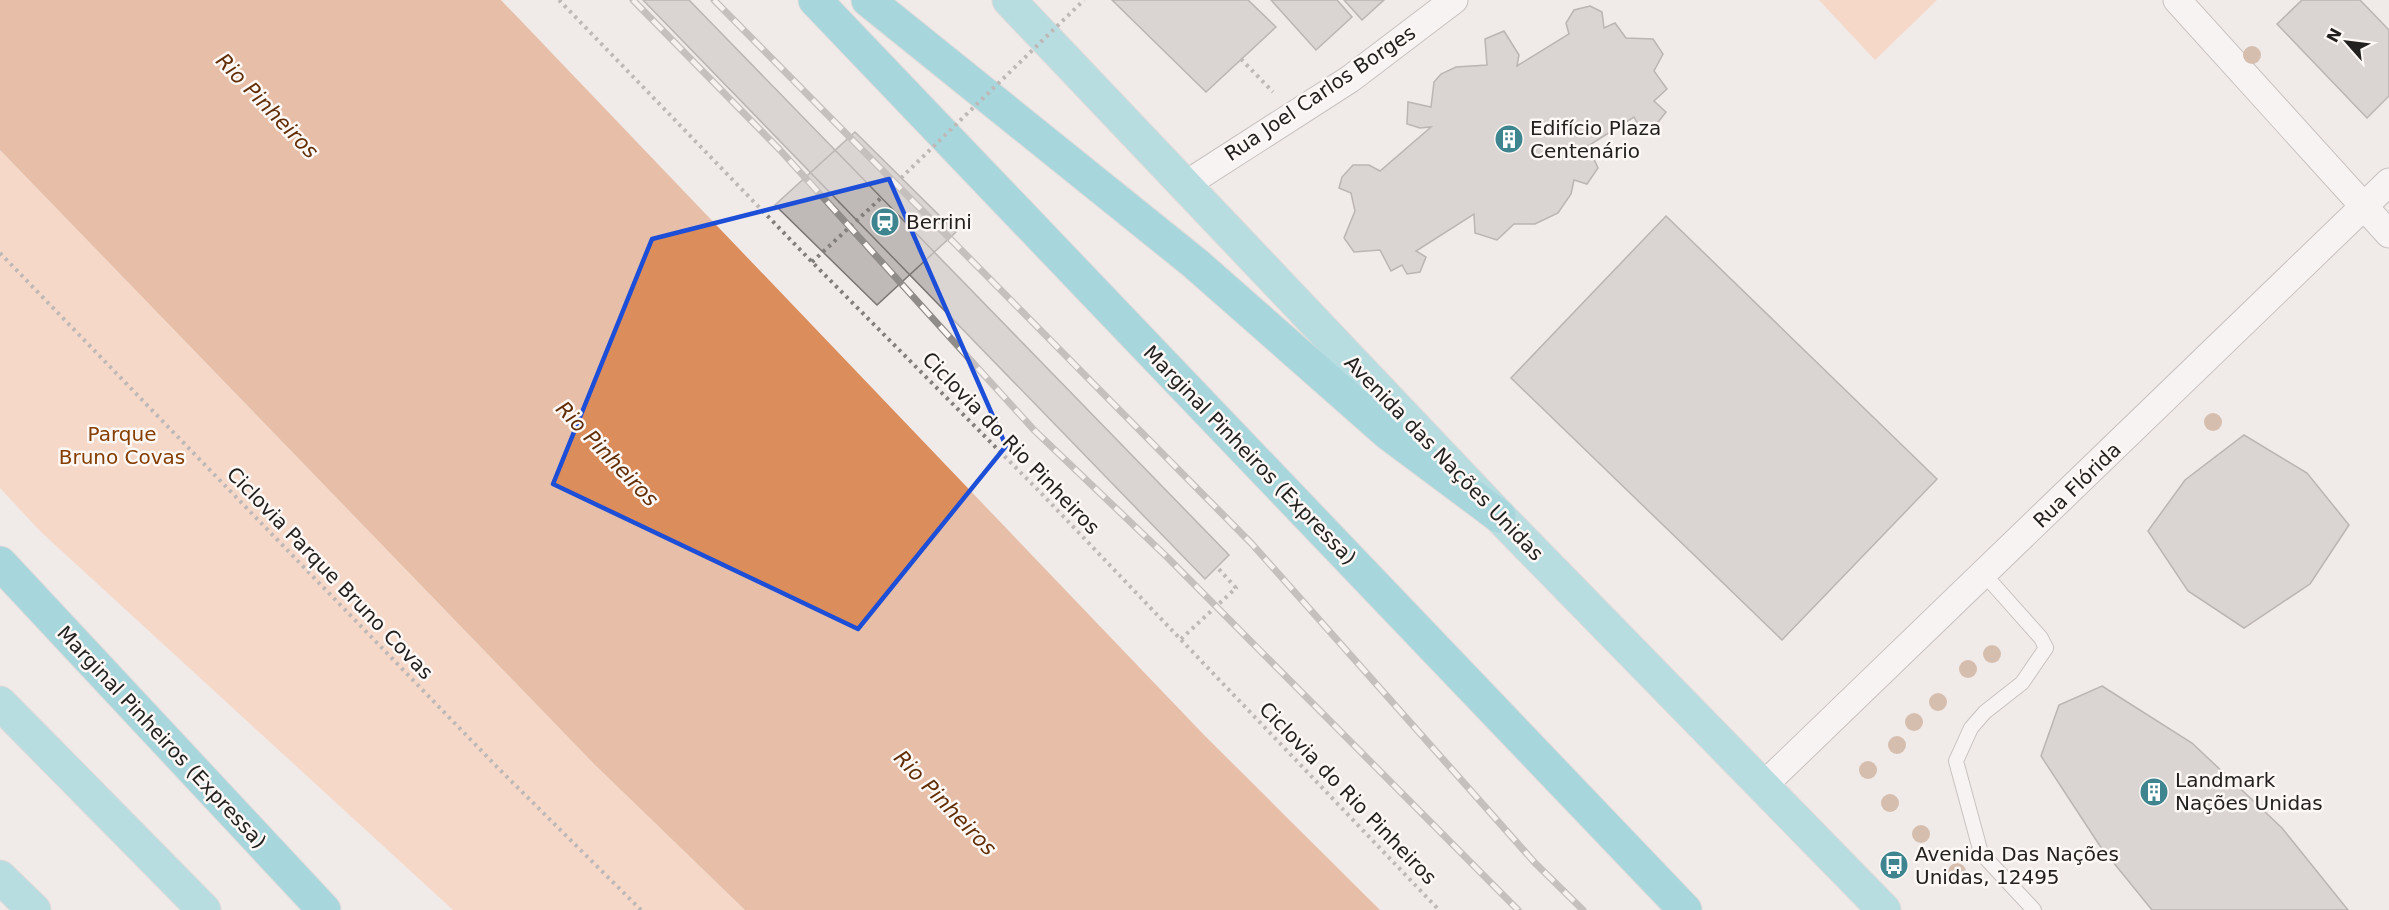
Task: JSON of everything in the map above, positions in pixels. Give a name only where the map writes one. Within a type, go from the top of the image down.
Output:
[{"type":"highway","name":"Marginal Pinheiros (Expressa)","points":[[815,0],[1685,910]]},
{"type":"highway","points":[[868,0],[1196,264],[1389,434],[1499,516]]},
{"type":"highway","name":"Avenida das Nações Unidas","points":[[1009,0],[1499,516],[1884,910]]},
{"type":"highway","name":"Marginal Pinheiros (Expressa)","points":[[0,564],[324,910]]},
{"type":"highway","points":[[0,703],[204,910]]},
{"type":"highway","points":[[0,877],[34,910]]},
{"type":"street","name":"Rua Joel Carlos Borges","points":[[1185,185],[1350,79],[1454,0]]},
{"type":"street","points":[[2177,0],[2389,234]]},
{"type":"street","name":"Rua Flórida","points":[[1763,786],[2389,182]]},
{"type":"lane","points":[[1984,574],[2041,638],[2046,648],[2022,683],[1985,712],[1971,728],[1956,761],[1981,853],[2034,910]]},
{"type":"path","name":"Ciclovia do Rio Pinheiros","points":[[559,0],[812,262],[1039,491],[1439,910]]},
{"type":"path","points":[[901,178],[1084,0]]},
{"type":"path","points":[[1241,59],[1294,114]]},
{"type":"path","points":[[812,262],[881,198]]},
{"type":"path","name":"Ciclovia Parque Bruno Covas","points":[[0,253],[500,770],[641,910]]},
{"type":"path","points":[[1180,639],[1236,588],[1217,567]]},
{"type":"highlighted area","points":[[889,179],[1006,446],[858,629],[553,484],[652,239]]},
{"type":"green space","points":[[1819,0],[1937,0],[1875,60]]},
{"type":"green space","name":"Parque Bruno Covas","points":[[0,150],[594,764],[745,910],[453,910],[41,532],[0,488]]},
{"type":"water","name":"Rio Pinheiros","points":[[0,0],[501,0],[1205,736],[1380,910],[745,910],[594,764],[0,150]]},
{"type":"building","points":[[643,0],[689,0],[1229,555],[1205,579]]},
{"type":"building","points":[[1112,0],[1248,0],[1276,27],[1206,92]]},
{"type":"building","points":[[1271,0],[1337,0],[1352,17],[1316,50]]},
{"type":"building","points":[[1344,0],[1384,0],[1362,20]]},
{"type":"building","points":[[2302,0],[2360,0],[2389,30],[2389,96],[2367,118],[2277,24]]},
{"type":"building","name":"Edifício Plaza Centenário","points":[[1590,6],[1602,12],[1604,28],[1615,23],[1626,38],[1653,39],[1663,54],[1654,71],[1667,89],[1654,101],[1666,112],[1655,126],[1640,128],[1634,117],[1583,149],[1592,155],[1598,168],[1587,184],[1574,180],[1571,194],[1558,213],[1535,224],[1514,224],[1497,240],[1475,233],[1474,214],[1416,251],[1426,257],[1420,272],[1407,274],[1402,265],[1391,271],[1380,250],[1354,252],[1344,238],[1355,211],[1351,193],[1339,188],[1342,177],[1353,165],[1369,165],[1380,171],[1431,127],[1420,128],[1407,124],[1408,102],[1431,107],[1434,82],[1441,74],[1456,67],[1487,65],[1485,39],[1504,31],[1519,55],[1517,66],[1569,34],[1566,23],[1574,10]]},
{"type":"building","points":[[855,132],[956,232],[877,305],[775,205]]},
{"type":"building","points":[[1666,216],[1937,479],[1782,640],[1511,378]]},
{"type":"building","points":[[2244,435],[2307,473],[2349,525],[2310,584],[2244,628],[2188,591],[2148,531],[2185,480]]},
{"type":"building","name":"Landmark Nações Unidas","points":[[2102,686],[2192,743],[2282,828],[2348,910],[2152,910],[2100,846],[2041,756],[2059,705]]},
{"type":"railway","points":[[633,0],[780,150],[1034,430],[1168,558],[1518,910]]},
{"type":"railway","points":[[714,0],[1252,544],[1535,863],[1583,910]]},
{"type":"place","name":"Edifício Plaza Centenário","points":[[1509,139]]},
{"type":"place","name":"Berrini","points":[[885,222]]},
{"type":"place","name":"Landmark Nações Unidas","points":[[2154,792]]},
{"type":"place","name":"Avenida Das Nações Unidas, 12495","points":[[1894,865]]}]
